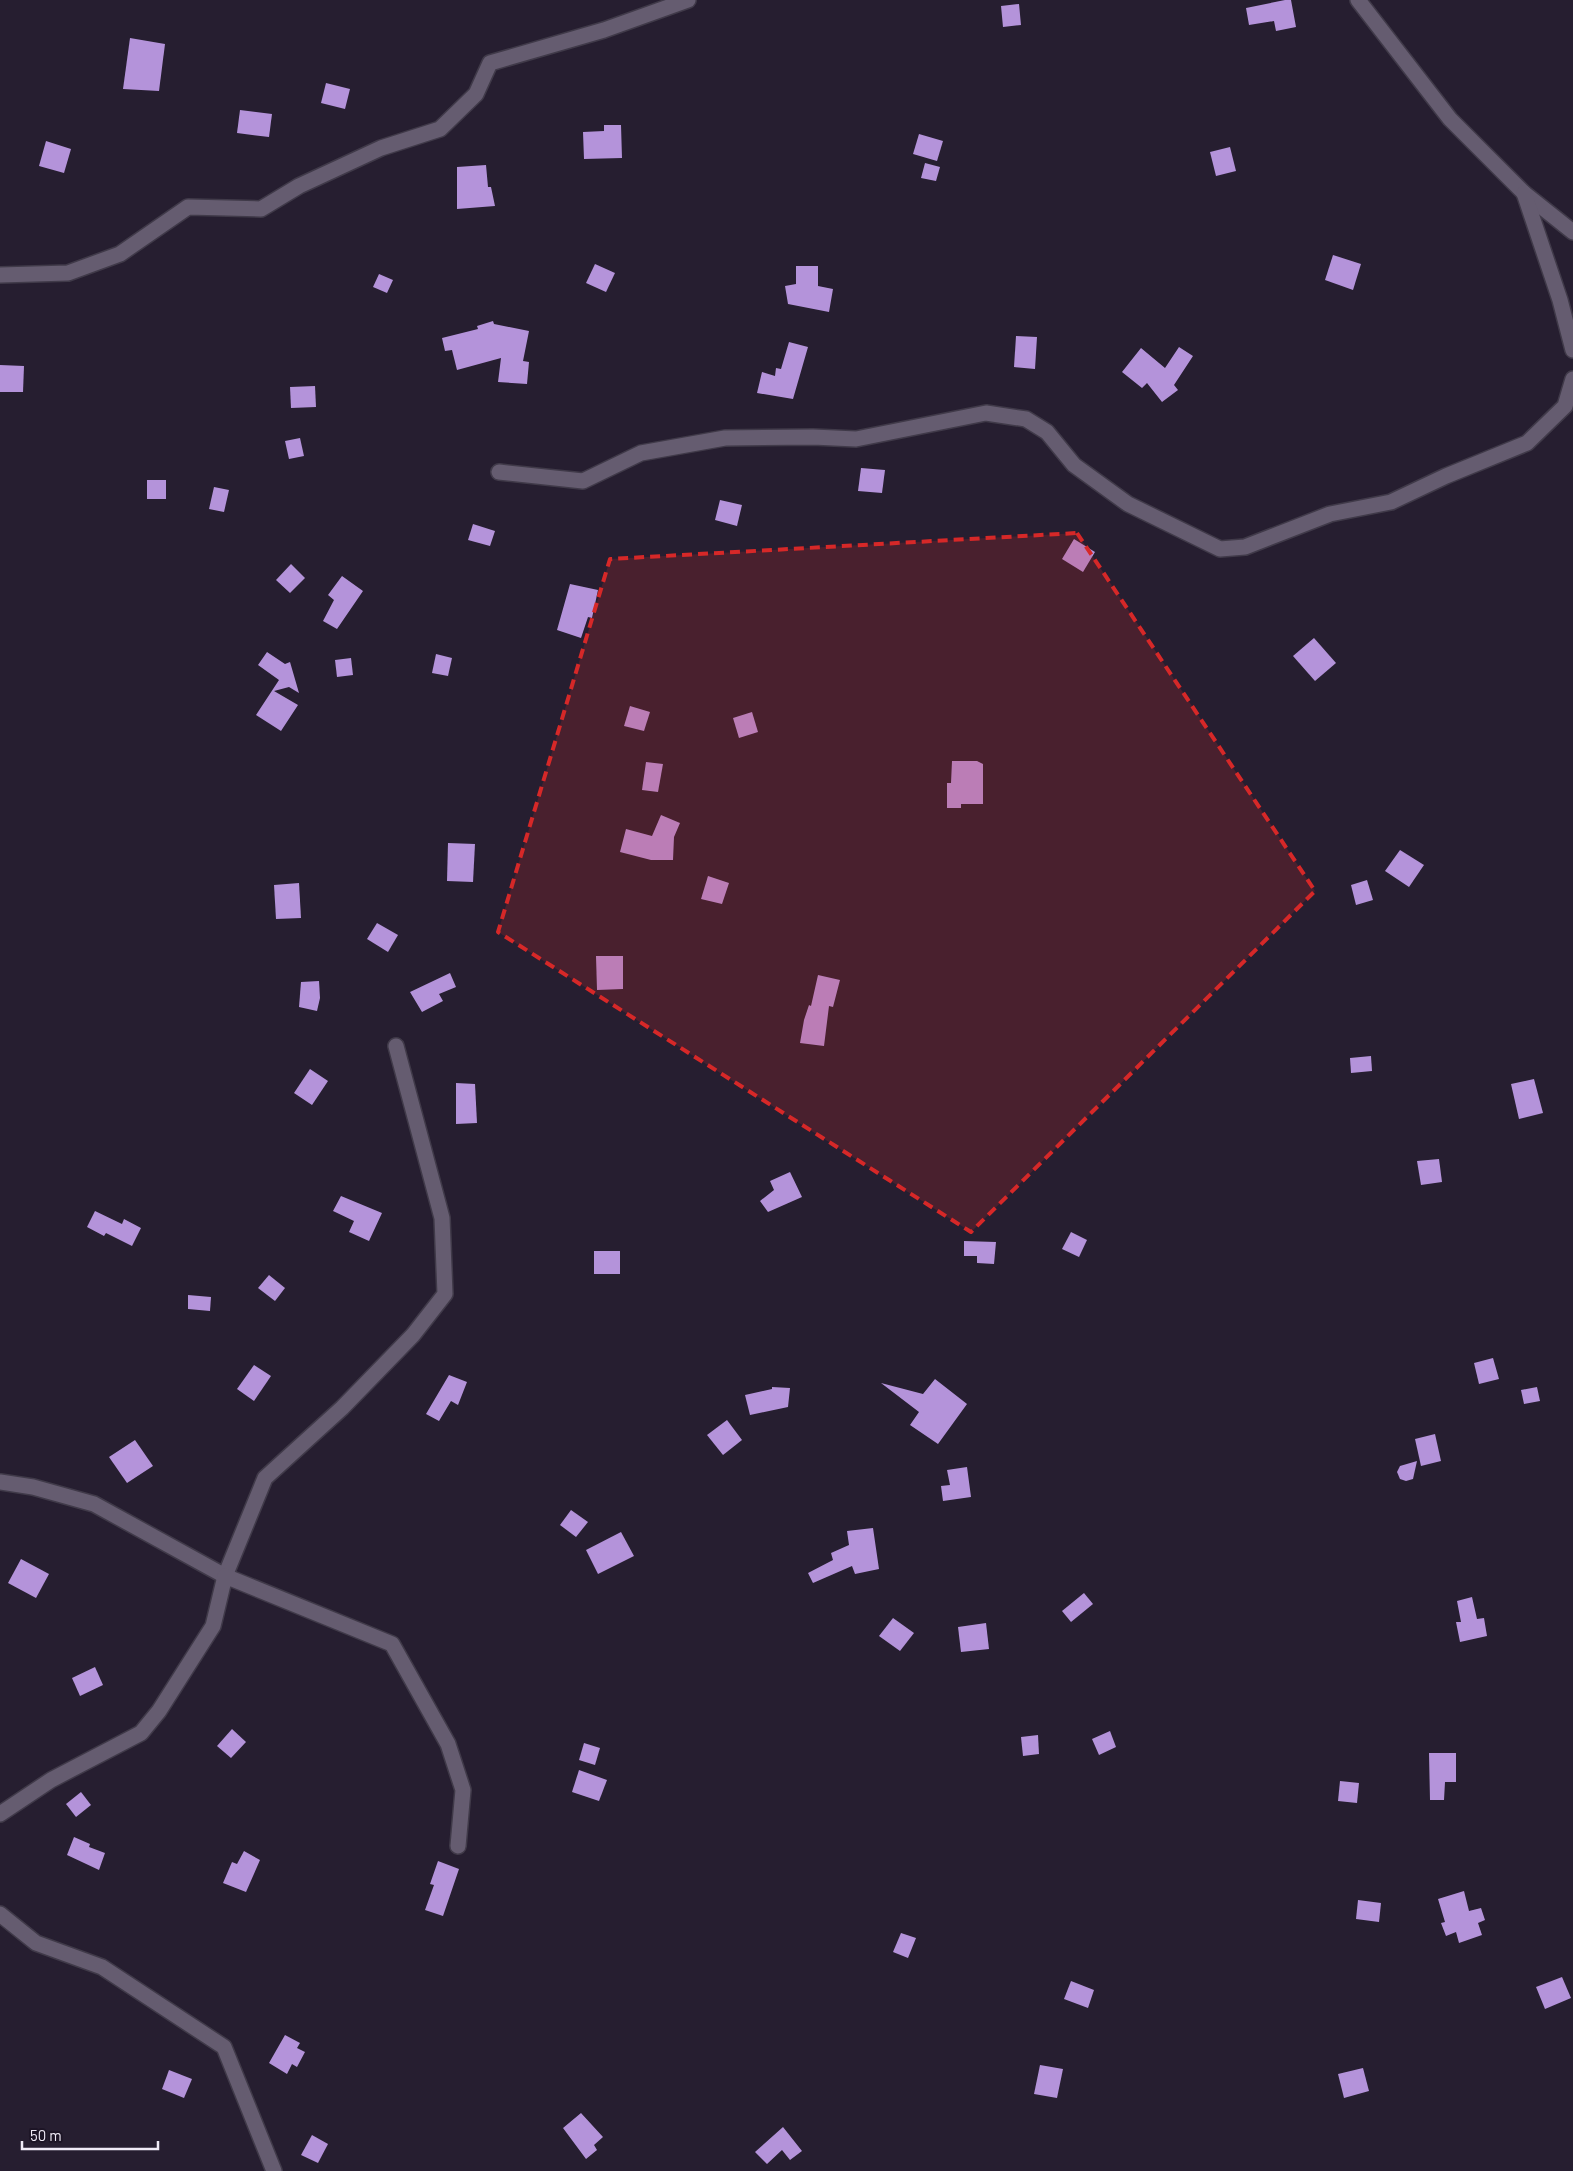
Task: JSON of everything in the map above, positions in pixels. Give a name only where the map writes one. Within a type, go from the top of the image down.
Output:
[{"type":"street","points":[[0,275],[68,273],[120,254],[188,208],[261,209],[299,186],[381,148],[440,130],[476,94],[490,63],[604,30],[688,0]]},
{"type":"street","points":[[1358,0],[1450,119],[1524,193],[1573,232]]},
{"type":"street","points":[[1524,193],[1560,300],[1573,350]]},
{"type":"street","points":[[499,472],[583,481],[642,453],[725,438],[813,437],[856,439],[986,412],[1026,419],[1047,432],[1074,465],[1128,504],[1220,549],[1245,547],[1330,514],[1391,502],[1446,476],[1527,443],[1565,406],[1573,378]]},
{"type":"street","points":[[0,1814],[51,1780],[141,1733],[159,1712],[213,1626],[224,1576],[266,1478],[342,1408],[413,1335],[445,1294],[442,1218],[408,1098],[396,1046]]},
{"type":"street","points":[[0,1482],[33,1487],[94,1504],[224,1576],[392,1644],[448,1744],[463,1790],[458,1846]]},
{"type":"street","points":[[0,1914],[36,1943],[102,1967],[224,2048],[274,2171]]},
{"type":"highlighted area","points":[[1077,533],[1315,891],[971,1232],[498,932],[610,559]]},
{"type":"building","points":[[1291,0],[1296,27],[1276,31],[1274,21],[1249,25],[1246,8]]},
{"type":"building","points":[[1019,4],[1021,25],[1003,27],[1001,6]]},
{"type":"building","points":[[130,38],[165,44],[159,91],[123,89]]},
{"type":"building","points":[[326,83],[350,89],[345,109],[321,103]]},
{"type":"building","points":[[240,110],[272,114],[269,137],[237,133]]},
{"type":"building","points":[[604,125],[621,125],[622,158],[584,159],[583,132],[604,131]]},
{"type":"building","points":[[919,134],[943,141],[937,161],[913,154]]},
{"type":"building","points":[[46,141],[71,149],[64,173],[39,166]]},
{"type":"building","points":[[1230,147],[1236,171],[1216,176],[1210,152]]},
{"type":"building","points":[[925,163],[940,167],[936,181],[921,178]]},
{"type":"building","points":[[486,165],[488,187],[491,187],[495,206],[457,209],[457,167]]},
{"type":"building","points":[[1333,255],[1361,264],[1353,290],[1325,280]]},
{"type":"building","points":[[595,264],[615,273],[606,292],[586,283]]},
{"type":"building","points":[[796,266],[818,266],[818,286],[833,289],[829,312],[788,304],[785,286],[796,284]]},
{"type":"building","points":[[379,274],[393,280],[387,293],[373,287]]},
{"type":"building","points":[[493,321],[494,324],[529,331],[523,361],[529,362],[527,384],[498,382],[501,358],[457,370],[452,350],[445,351],[442,338],[478,329],[477,326]]},
{"type":"building","points":[[1016,336],[1037,337],[1035,369],[1014,367]]},
{"type":"building","points":[[789,342],[808,347],[793,399],[757,393],[762,372],[775,376],[776,368],[781,369]]},
{"type":"building","points":[[1179,347],[1193,356],[1174,385],[1178,390],[1162,402],[1147,383],[1142,388],[1122,372],[1141,348],[1165,368]]},
{"type":"building","points":[[0,365],[24,366],[23,392],[0,392]]},
{"type":"building","points":[[315,386],[316,407],[291,408],[290,387]]},
{"type":"building","points":[[300,438],[304,456],[289,459],[285,441]]},
{"type":"building","points":[[861,468],[885,470],[882,493],[858,491]]},
{"type":"building","points":[[147,480],[166,480],[166,499],[147,499]]},
{"type":"building","points":[[214,487],[229,490],[224,512],[209,509]]},
{"type":"building","points":[[720,500],[742,505],[737,526],[715,520]]},
{"type":"building","points":[[473,524],[495,531],[490,546],[468,540]]},
{"type":"building","points":[[1074,539],[1095,552],[1083,572],[1062,559]]},
{"type":"building","points":[[291,564],[305,578],[290,593],[276,580]]},
{"type":"building","points":[[342,576],[363,591],[337,629],[323,621],[334,600],[328,595]]},
{"type":"building","points":[[570,584],[598,590],[592,618],[588,617],[581,638],[557,630]]},
{"type":"building","points":[[1314,638],[1336,663],[1315,681],[1293,656]]},
{"type":"building","points":[[267,652],[285,664],[290,662],[299,693],[289,687],[274,691],[298,705],[281,731],[256,715],[279,680],[258,665]]},
{"type":"building","points":[[436,654],[452,658],[448,676],[432,673]]},
{"type":"building","points":[[351,658],[353,675],[337,677],[335,660]]},
{"type":"building","points":[[630,706],[650,712],[644,731],[624,726]]},
{"type":"building","points":[[752,712],[758,732],[739,738],[733,718]]},
{"type":"building","points":[[952,761],[977,761],[983,764],[983,804],[961,804],[961,808],[947,808],[947,783],[951,783]]},
{"type":"building","points":[[646,762],[663,764],[658,792],[642,790]]},
{"type":"building","points":[[661,815],[680,823],[674,837],[673,860],[651,860],[620,852],[626,829],[652,836]]},
{"type":"building","points":[[448,843],[475,844],[473,882],[447,881]]},
{"type":"building","points":[[1400,850],[1424,865],[1409,887],[1385,871]]},
{"type":"building","points":[[708,876],[729,883],[722,904],[701,899]]},
{"type":"building","points":[[1367,880],[1373,900],[1356,905],[1351,885]]},
{"type":"building","points":[[299,883],[301,918],[276,919],[274,885]]},
{"type":"building","points":[[377,923],[398,935],[388,952],[367,939]]},
{"type":"building","points":[[596,956],[623,956],[623,989],[597,990]]},
{"type":"building","points":[[450,973],[456,987],[439,994],[443,1001],[422,1012],[410,992]]},
{"type":"building","points":[[818,975],[840,980],[833,1007],[829,1006],[824,1046],[800,1043],[804,1020],[809,1005],[811,1006]]},
{"type":"building","points":[[319,981],[320,998],[317,1011],[299,1007],[301,982]]},
{"type":"building","points":[[1371,1056],[1372,1071],[1351,1073],[1350,1058]]},
{"type":"building","points":[[310,1069],[328,1081],[312,1105],[294,1093]]},
{"type":"building","points":[[1534,1079],[1543,1113],[1519,1119],[1511,1084]]},
{"type":"building","points":[[456,1083],[475,1084],[477,1123],[456,1124]]},
{"type":"building","points":[[1439,1159],[1442,1182],[1421,1185],[1417,1161]]},
{"type":"building","points":[[790,1172],[802,1197],[768,1212],[760,1201],[774,1190],[770,1181]]},
{"type":"building","points":[[341,1196],[382,1213],[369,1241],[349,1232],[354,1221],[333,1211]]},
{"type":"building","points":[[95,1211],[122,1224],[124,1219],[141,1228],[132,1246],[106,1233],[104,1236],[87,1227]]},
{"type":"building","points":[[1071,1232],[1087,1240],[1079,1257],[1062,1249]]},
{"type":"building","points":[[964,1241],[996,1242],[994,1264],[977,1263],[977,1256],[964,1256]]},
{"type":"building","points":[[594,1251],[620,1251],[620,1274],[594,1274]]},
{"type":"building","points":[[269,1275],[285,1288],[275,1301],[258,1288]]},
{"type":"building","points":[[188,1295],[211,1297],[210,1311],[188,1309]]},
{"type":"building","points":[[1493,1358],[1499,1379],[1479,1384],[1474,1363]]},
{"type":"building","points":[[254,1365],[271,1376],[254,1401],[237,1389]]},
{"type":"building","points":[[449,1375],[467,1382],[458,1405],[451,1401],[439,1421],[426,1414]]},
{"type":"building","points":[[935,1379],[967,1404],[938,1444],[910,1425],[919,1412],[881,1383],[923,1394]]},
{"type":"building","points":[[772,1387],[790,1388],[788,1407],[750,1415],[745,1395],[772,1389]]},
{"type":"building","points":[[1537,1387],[1540,1401],[1524,1404],[1521,1390]]},
{"type":"building","points":[[727,1420],[742,1440],[723,1455],[707,1435]]},
{"type":"building","points":[[1435,1434],[1441,1461],[1421,1466],[1415,1439]]},
{"type":"building","points":[[135,1440],[153,1466],[127,1483],[109,1457]]},
{"type":"building","points":[[1417,1461],[1413,1479],[1406,1481],[1400,1479],[1397,1472],[1400,1466]]},
{"type":"building","points":[[967,1467],[971,1497],[943,1501],[941,1486],[950,1485],[947,1470]]},
{"type":"building","points":[[571,1510],[588,1522],[576,1537],[560,1525]]},
{"type":"building","points":[[873,1528],[879,1569],[855,1574],[852,1566],[813,1583],[808,1573],[833,1560],[831,1553],[849,1545],[847,1531]]},
{"type":"building","points":[[621,1532],[634,1556],[598,1574],[586,1550]]},
{"type":"building","points":[[21,1559],[49,1574],[36,1598],[8,1583]]},
{"type":"building","points":[[1084,1593],[1093,1604],[1071,1622],[1062,1611]]},
{"type":"building","points":[[1472,1597],[1477,1619],[1484,1618],[1487,1636],[1460,1642],[1456,1622],[1461,1622],[1457,1601]]},
{"type":"building","points":[[893,1618],[914,1633],[900,1651],[879,1636]]},
{"type":"building","points":[[986,1623],[989,1649],[961,1652],[958,1627]]},
{"type":"building","points":[[95,1667],[103,1685],[80,1696],[72,1678]]},
{"type":"building","points":[[232,1729],[246,1742],[231,1758],[217,1746]]},
{"type":"building","points":[[1110,1731],[1116,1747],[1099,1755],[1092,1739]]},
{"type":"building","points":[[1038,1735],[1039,1754],[1023,1756],[1021,1737]]},
{"type":"building","points":[[584,1743],[600,1748],[595,1765],[579,1760]]},
{"type":"building","points":[[1429,1753],[1456,1753],[1456,1782],[1445,1782],[1444,1800],[1430,1800]]},
{"type":"building","points":[[579,1770],[607,1780],[599,1801],[572,1792]]},
{"type":"building","points":[[1340,1781],[1359,1783],[1357,1803],[1338,1801]]},
{"type":"building","points":[[81,1792],[91,1805],[76,1817],[66,1804]]},
{"type":"building","points":[[74,1837],[90,1844],[89,1847],[105,1853],[99,1870],[67,1855]]},
{"type":"building","points":[[244,1851],[260,1860],[246,1892],[223,1883],[232,1862],[237,1864]]},
{"type":"building","points":[[438,1861],[459,1869],[443,1916],[425,1910],[434,1885],[430,1884]]},
{"type":"building","points":[[1464,1891],[1469,1911],[1481,1908],[1485,1920],[1478,1923],[1482,1935],[1459,1943],[1456,1932],[1446,1936],[1441,1923],[1445,1922],[1438,1899]]},
{"type":"building","points":[[1358,1900],[1381,1903],[1379,1922],[1356,1919]]},
{"type":"building","points":[[901,1933],[916,1938],[908,1958],[893,1952]]},
{"type":"building","points":[[1562,1977],[1571,1998],[1545,2009],[1536,1987]]},
{"type":"building","points":[[1071,1981],[1094,1990],[1088,2008],[1064,1999]]},
{"type":"building","points":[[285,2035],[300,2043],[297,2048],[305,2052],[297,2067],[292,2064],[287,2074],[269,2063]]},
{"type":"building","points":[[1040,2065],[1063,2069],[1057,2098],[1034,2094]]},
{"type":"building","points":[[1363,2068],[1369,2091],[1344,2098],[1338,2074]]},
{"type":"building","points":[[169,2070],[192,2079],[184,2098],[162,2089]]},
{"type":"building","points":[[581,2113],[603,2137],[594,2145],[597,2150],[586,2159],[563,2128]]},
{"type":"building","points":[[783,2127],[802,2151],[790,2160],[782,2150],[767,2164],[755,2152]]},
{"type":"building","points":[[312,2135],[328,2144],[318,2163],[301,2155]]}]
